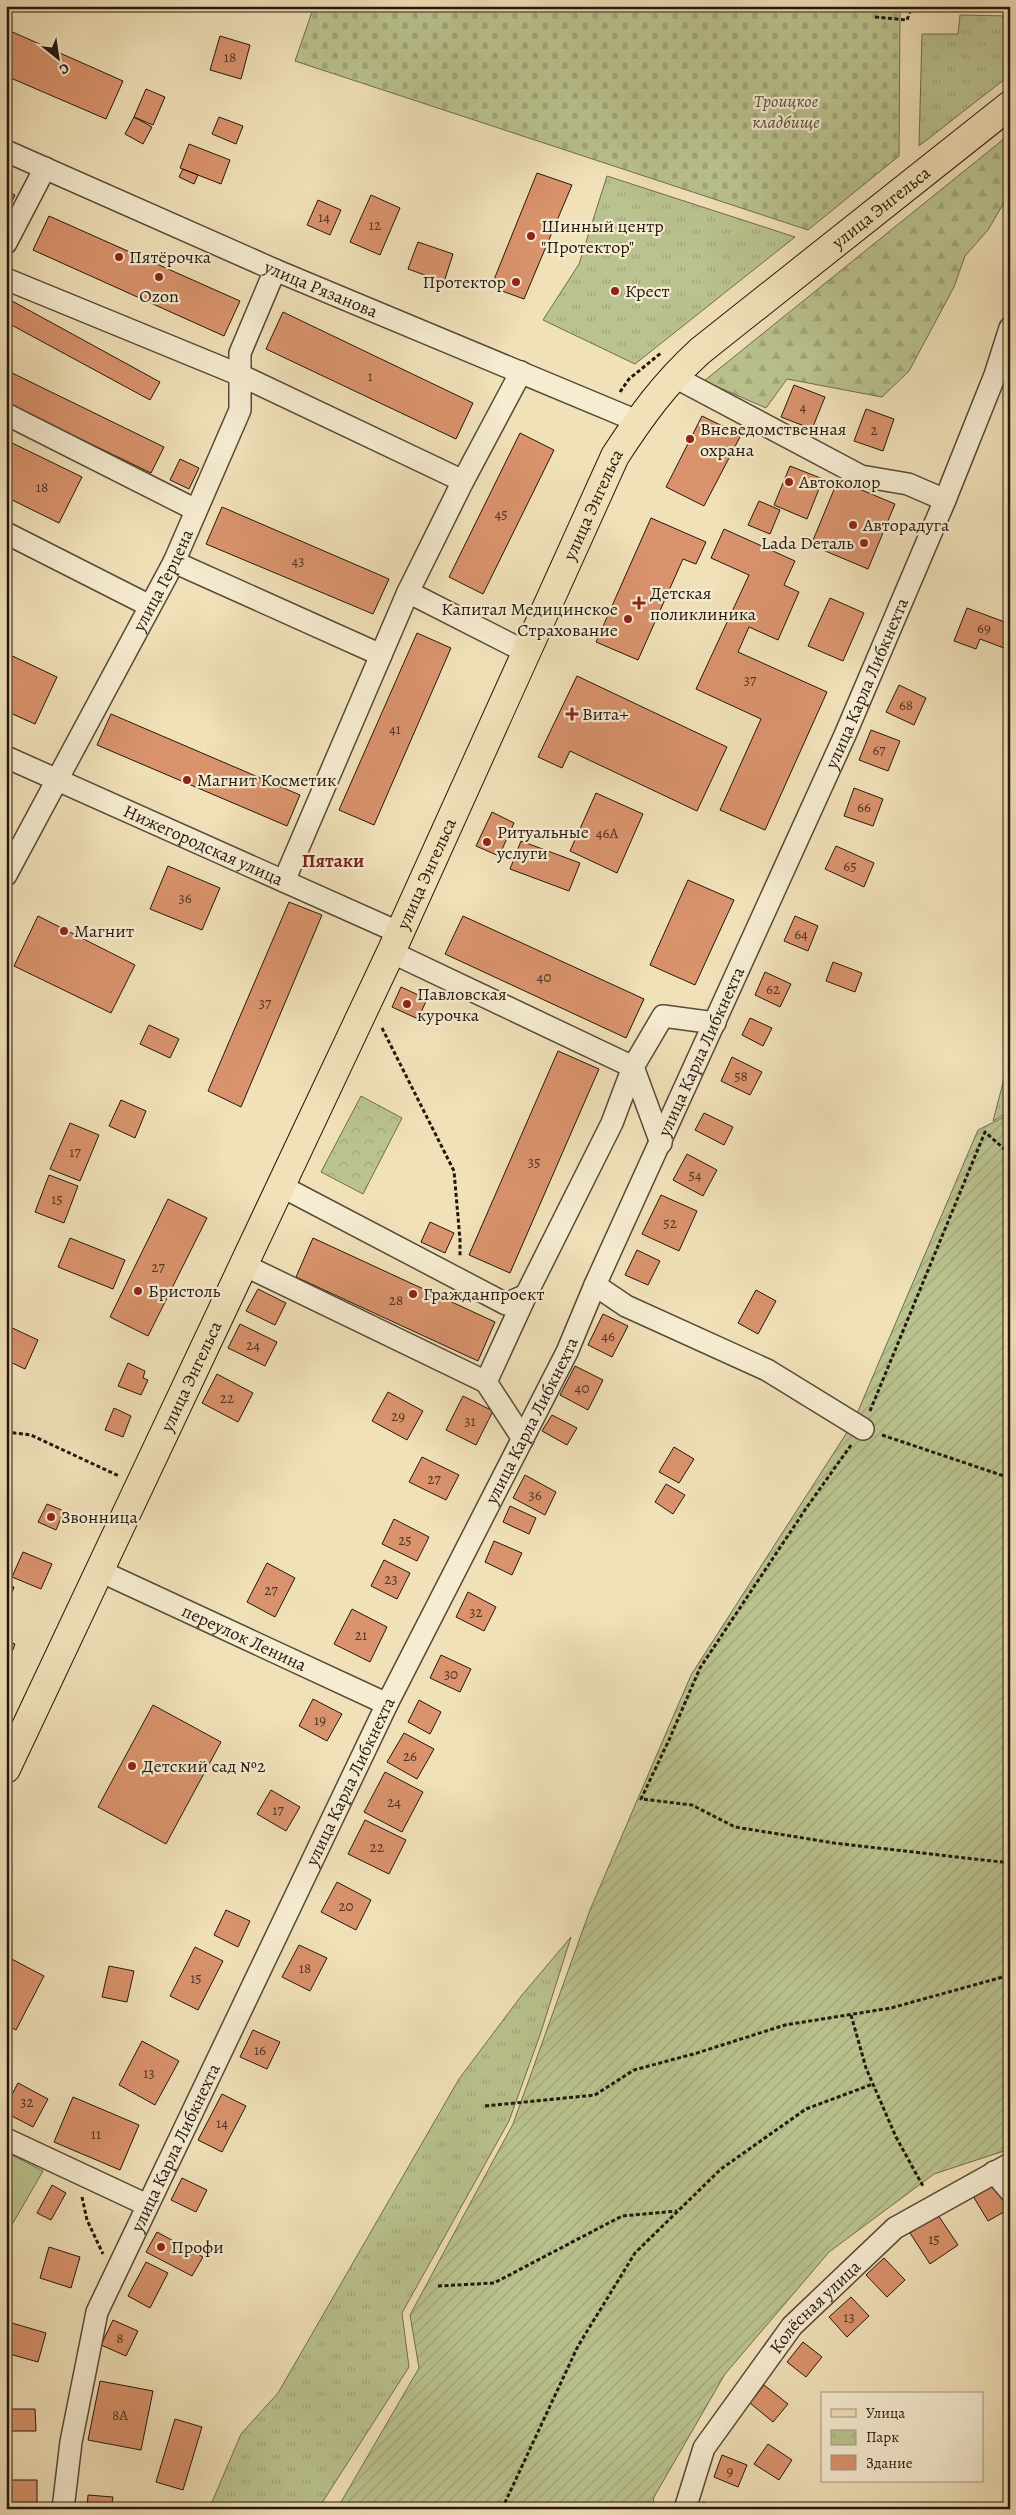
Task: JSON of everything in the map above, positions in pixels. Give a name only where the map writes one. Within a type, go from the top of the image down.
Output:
[{"type":"main road","name":"улица Энгельса","points":[[6,1770],[395,942],[614,456],[637,421],[676,373],[700,351],[1010,105]]},
{"type":"street","name":"улица Рязанова","points":[[6,151],[275,270],[637,421]]},
{"type":"street","points":[[6,244],[45,168]]},
{"type":"street","name":"улица Герцена","points":[[6,875],[174,562],[240,410],[240,353],[275,270]]},
{"type":"street","points":[[6,279],[240,375],[463,481]]},
{"type":"street","name":"улица Карла Либкнехта","points":[[62,2509],[71,2442],[97,2312],[387,1704],[567,1352],[595,1285],[841,744],[945,500],[995,375],[1010,328]]},
{"type":"street","points":[[284,881],[408,592],[463,481],[521,372]]},
{"type":"street","points":[[676,373],[686,383],[861,476],[908,484],[945,500]]},
{"type":"street","points":[[6,414],[196,510]]},
{"type":"street","points":[[6,533],[150,606]]},
{"type":"street","points":[[174,562],[381,656]]},
{"type":"street","points":[[408,592],[526,652]]},
{"type":"street","name":"Нижегородская улица","points":[[6,758],[284,881],[395,942],[633,1067]]},
{"type":"street","points":[[486,1382],[526,1295],[612,1123],[633,1067],[662,1016],[715,1023]]},
{"type":"street","points":[[633,1067],[661,1143]]},
{"type":"street","points":[[281,1186],[506,1304],[526,1295]]},
{"type":"street","points":[[244,1265],[486,1382],[523,1439]]},
{"type":"street","points":[[595,1285],[626,1306],[767,1370],[863,1429]]},
{"type":"street","name":"переулок Ленина","points":[[100,1571],[387,1704]]},
{"type":"street","points":[[6,2138],[147,2205]]},
{"type":"street","points":[[1002,2168],[1010,2192]]},
{"type":"street","name":"Колёсная улица","points":[[685,2509],[704,2448],[792,2326],[895,2228],[1002,2168]]},
{"type":"path","points":[[875,16],[907,20],[912,6]]},
{"type":"path","points":[[931,6],[1010,9]]},
{"type":"path","points":[[378,1020],[454,1171],[460,1240],[458,1279]]},
{"type":"path","points":[[1010,1154],[985,1132],[863,1429],[806,1507],[700,1668],[641,1799],[692,1805],[735,1827],[834,1843],[1010,1863]]},
{"type":"path","points":[[863,1429],[1010,1478]]},
{"type":"path","points":[[6,1432],[30,1435],[140,1486]]},
{"type":"path","points":[[485,2106],[595,2095],[634,2070],[697,2054],[785,2025],[891,2008],[1010,1975]]},
{"type":"path","points":[[851,2015],[866,2068],[896,2137],[934,2206]]},
{"type":"path","points":[[502,2509],[578,2346],[635,2253],[721,2169],[806,2109],[873,2084]]},
{"type":"path","points":[[77,2172],[87,2220],[100,2249],[116,2270]]},
{"type":"path","points":[[438,2286],[494,2283],[622,2216],[678,2211]]},
{"type":"green space","name":"Троицкое кладбище","points":[[314,6],[900,6],[899,156],[808,230],[295,61]]},
{"type":"green space","points":[[960,15],[1010,16],[1010,75],[919,146],[922,34],[958,34]]},
{"type":"green space","points":[[1010,134],[1010,192],[988,230],[965,256],[954,287],[909,371],[882,397],[787,379],[766,408],[704,381]]},
{"type":"green space","points":[[607,176],[795,237],[635,364],[543,320],[579,264]]},
{"type":"green space","points":[[1010,1056],[1010,1111],[993,1121]]},
{"type":"green space","points":[[361,1096],[402,1118],[363,1194],[321,1172]]},
{"type":"green space","points":[[1010,1114],[1010,2149],[934,2174],[829,2252],[725,2374],[654,2497],[652,2509],[337,2509],[419,2368],[410,2315],[513,2124],[590,1910],[691,1675],[853,1423],[978,1130]]},
{"type":"green space","points":[[571,1937],[540,2035],[509,2121],[402,2313],[409,2367],[318,2509],[209,2509],[241,2434],[278,2393],[459,2079],[522,1995]]},
{"type":"green space","points":[[6,2152],[43,2171],[6,2235]]},
{"type":"building","points":[[8,30],[123,81],[106,119],[6,76]]},
{"type":"building","points":[[220,36],[250,45],[241,79],[210,70]]},
{"type":"building","points":[[146,89],[165,97],[153,125],[134,117]]},
{"type":"building","points":[[134,117],[152,127],[143,144],[125,134]]},
{"type":"building","points":[[219,117],[243,126],[236,144],[212,134]]},
{"type":"building","points":[[189,144],[230,160],[221,184],[180,168]]},
{"type":"building","points":[[183,169],[198,175],[194,184],[179,177]]},
{"type":"building","name":"Шинный центр \"Протектор\"","points":[[537,173],[572,185],[524,299],[491,287]]},
{"type":"building","points":[[6,191],[15,195],[6,213]]},
{"type":"building","points":[[371,195],[400,208],[380,255],[350,242]]},
{"type":"building","points":[[318,200],[341,210],[330,235],[307,225]]},
{"type":"building","points":[[49,216],[240,301],[224,336],[33,250]]},
{"type":"building","points":[[418,242],[453,254],[444,282],[408,269]]},
{"type":"building","points":[[12,301],[160,382],[150,400],[6,322],[6,312]]},
{"type":"building","points":[[283,312],[473,403],[456,439],[266,349]]},
{"type":"building","points":[[6,370],[164,447],[151,473],[6,403]]},
{"type":"building","points":[[794,385],[825,397],[812,429],[781,417]]},
{"type":"building","points":[[866,409],[894,419],[883,451],[854,441]]},
{"type":"building","points":[[1010,409],[1010,425],[1004,423]]},
{"type":"building","points":[[702,416],[741,435],[704,506],[666,487]]},
{"type":"building","points":[[520,433],[554,450],[483,594],[449,577]]},
{"type":"building","points":[[6,440],[82,477],[59,523],[6,497]]},
{"type":"building","points":[[180,459],[199,468],[189,489],[170,480]]},
{"type":"building","points":[[790,466],[823,479],[807,519],[774,505]]},
{"type":"building","name":"Авторадуга","points":[[838,480],[895,504],[868,569],[811,545]]},
{"type":"building","points":[[759,501],[780,510],[770,534],[748,525]]},
{"type":"building","points":[[222,507],[389,579],[373,614],[206,544]]},
{"type":"building","name":"Детская поликлиника","points":[[651,518],[706,542],[696,564],[683,559],[638,660],[596,642]]},
{"type":"building","points":[[724,529],[795,561],[784,585],[799,592],[778,640],[749,627],[738,652],[827,692],[765,830],[720,810],[761,719],[696,689],[749,575],[711,558]]},
{"type":"building","points":[[830,598],[864,613],[843,661],[808,646]]},
{"type":"building","points":[[967,608],[1010,624],[1010,632],[1004,648],[980,639],[976,649],[954,641]]},
{"type":"building","points":[[417,633],[451,648],[374,825],[339,810]]},
{"type":"building","points":[[6,653],[57,677],[35,724],[6,711]]},
{"type":"building","points":[[577,676],[727,747],[697,811],[570,751],[562,768],[538,757]]},
{"type":"building","points":[[899,685],[926,698],[914,725],[886,712]]},
{"type":"building","points":[[111,714],[300,795],[287,826],[97,745]]},
{"type":"building","points":[[871,730],[900,741],[888,771],[859,760]]},
{"type":"building","points":[[854,788],[883,799],[873,826],[844,816]]},
{"type":"building","points":[[596,793],[643,814],[617,873],[570,851]]},
{"type":"building","points":[[492,812],[514,823],[499,856],[476,846]]},
{"type":"building","points":[[521,841],[580,863],[569,891],[510,869]]},
{"type":"building","points":[[836,846],[874,863],[864,887],[825,869]]},
{"type":"building","points":[[168,866],[220,888],[202,930],[150,909]]},
{"type":"building","points":[[688,880],[734,900],[695,985],[650,965]]},
{"type":"building","points":[[289,902],[322,915],[241,1107],[208,1091]]},
{"type":"building","points":[[38,916],[135,965],[111,1013],[14,966]]},
{"type":"building","points":[[463,916],[644,999],[626,1038],[445,954]]},
{"type":"building","points":[[795,916],[818,926],[808,951],[784,941]]},
{"type":"building","points":[[833,962],[862,973],[855,992],[826,981]]},
{"type":"building","points":[[765,972],[791,984],[780,1007],[755,995]]},
{"type":"building","points":[[401,987],[427,999],[418,1019],[392,1007]]},
{"type":"building","points":[[750,1018],[772,1028],[763,1046],[742,1035]]},
{"type":"building","points":[[149,1025],[179,1039],[170,1058],[140,1044]]},
{"type":"building","points":[[558,1051],[599,1069],[510,1273],[469,1255]]},
{"type":"building","points":[[732,1057],[762,1072],[750,1095],[721,1081]]},
{"type":"building","points":[[121,1100],[146,1111],[135,1138],[109,1126]]},
{"type":"building","points":[[704,1113],[733,1127],[724,1145],[695,1130]]},
{"type":"building","points":[[70,1123],[99,1135],[80,1181],[50,1169]]},
{"type":"building","points":[[687,1154],[717,1170],[703,1196],[673,1180]]},
{"type":"building","points":[[49,1175],[78,1186],[64,1223],[35,1212]]},
{"type":"building","points":[[661,1195],[697,1211],[679,1251],[642,1234]]},
{"type":"building","points":[[168,1199],[207,1218],[148,1336],[110,1317]]},
{"type":"building","points":[[430,1222],[454,1233],[445,1253],[421,1242]]},
{"type":"building","points":[[70,1238],[125,1260],[113,1289],[58,1267]]},
{"type":"building","points":[[313,1238],[495,1322],[478,1361],[296,1277]]},
{"type":"building","points":[[637,1250],[660,1261],[648,1285],[625,1275]]},
{"type":"building","points":[[258,1289],[286,1303],[275,1325],[246,1311]]},
{"type":"building","points":[[756,1290],[776,1301],[758,1334],[738,1323]]},
{"type":"building","points":[[603,1314],[628,1326],[612,1357],[588,1345]]},
{"type":"building","points":[[240,1324],[277,1342],[265,1366],[228,1348]]},
{"type":"building","points":[[6,1325],[38,1340],[25,1369],[6,1360]]},
{"type":"building","points":[[128,1363],[145,1371],[143,1378],[148,1380],[141,1395],[118,1386]]},
{"type":"building","points":[[575,1366],[603,1380],[588,1410],[560,1395]]},
{"type":"building","points":[[217,1374],[253,1393],[238,1422],[202,1403]]},
{"type":"building","points":[[388,1392],[423,1411],[407,1440],[372,1421]]},
{"type":"building","points":[[463,1396],[493,1411],[476,1445],[446,1430]]},
{"type":"building","points":[[114,1408],[131,1416],[123,1437],[105,1430]]},
{"type":"building","points":[[552,1415],[577,1428],[567,1445],[542,1431]]},
{"type":"building","points":[[674,1447],[694,1459],[679,1483],[659,1472]]},
{"type":"building","points":[[422,1457],[459,1475],[446,1500],[409,1482]]},
{"type":"building","points":[[525,1475],[556,1492],[545,1515],[513,1498]]},
{"type":"building","points":[[666,1484],[685,1495],[673,1514],[655,1502]]},
{"type":"building","name":"Звонница","points":[[47,1504],[64,1511],[56,1530],[38,1522]]},
{"type":"building","points":[[510,1506],[536,1518],[529,1534],[503,1522]]},
{"type":"building","points":[[394,1519],[429,1537],[417,1561],[382,1544]]},
{"type":"building","points":[[494,1541],[522,1553],[512,1575],[485,1562]]},
{"type":"building","points":[[23,1552],[52,1564],[41,1589],[12,1577]]},
{"type":"building","points":[[384,1560],[410,1573],[397,1599],[371,1586]]},
{"type":"building","points":[[267,1563],[295,1578],[275,1617],[247,1602]]},
{"type":"building","points":[[6,1585],[14,1587],[6,1610]]},
{"type":"building","points":[[468,1592],[496,1607],[484,1631],[456,1617]]},
{"type":"building","points":[[352,1609],[387,1627],[370,1662],[334,1644]]},
{"type":"building","points":[[6,1641],[15,1644],[6,1668]]},
{"type":"building","points":[[441,1655],[471,1669],[460,1692],[430,1678]]},
{"type":"building","points":[[313,1699],[342,1714],[327,1741],[299,1726]]},
{"type":"building","points":[[419,1700],[441,1712],[430,1734],[408,1722]]},
{"type":"building","points":[[153,1705],[221,1742],[166,1844],[98,1807]]},
{"type":"building","points":[[404,1733],[434,1749],[417,1779],[387,1762]]},
{"type":"building","points":[[385,1772],[423,1792],[402,1832],[364,1812]]},
{"type":"building","points":[[271,1790],[300,1807],[286,1831],[257,1814]]},
{"type":"building","points":[[365,1820],[406,1840],[389,1874],[348,1854]]},
{"type":"building","points":[[337,1882],[371,1900],[356,1930],[321,1912]]},
{"type":"building","points":[[226,1910],[250,1921],[238,1947],[214,1935]]},
{"type":"building","points":[[299,1945],[327,1958],[310,1991],[282,1977]]},
{"type":"building","points":[[195,1947],[223,1961],[198,2010],[170,1996]]},
{"type":"building","points":[[6,1956],[44,1976],[16,2030],[6,2025]]},
{"type":"building","points":[[109,1966],[134,1971],[127,2002],[102,1997]]},
{"type":"building","points":[[253,2030],[280,2042],[267,2069],[240,2057]]},
{"type":"building","points":[[142,2041],[179,2061],[155,2105],[119,2085]]},
{"type":"building","points":[[18,2083],[48,2099],[33,2127],[6,2113],[6,2106]]},
{"type":"building","points":[[222,2094],[246,2106],[222,2152],[198,2140]]},
{"type":"building","points":[[73,2097],[139,2125],[120,2170],[54,2142]]},
{"type":"building","points":[[182,2178],[207,2190],[196,2212],[171,2200]]},
{"type":"building","points":[[993,2184],[1009,2209],[988,2221],[973,2196]]},
{"type":"building","points":[[52,2185],[66,2193],[51,2220],[37,2213]]},
{"type":"building","points":[[938,2215],[958,2245],[930,2264],[910,2233]]},
{"type":"building","points":[[157,2232],[203,2257],[192,2276],[146,2252]]},
{"type":"building","points":[[49,2247],[80,2257],[71,2288],[40,2278]]},
{"type":"building","points":[[884,2258],[905,2280],[887,2297],[866,2275]]},
{"type":"building","points":[[146,2262],[168,2273],[150,2308],[128,2296]]},
{"type":"building","points":[[851,2297],[869,2316],[847,2337],[829,2317]]},
{"type":"building","points":[[113,2320],[138,2331],[126,2356],[101,2345]]},
{"type":"building","points":[[12,2323],[46,2333],[38,2362],[6,2353],[6,2344]]},
{"type":"building","points":[[803,2342],[822,2357],[806,2377],[787,2362]]},
{"type":"building","points":[[100,2381],[153,2391],[141,2450],[88,2440]]},
{"type":"building","points":[[764,2385],[788,2404],[773,2422],[750,2403]]},
{"type":"building","points":[[6,2409],[35,2409],[36,2431],[6,2431]]},
{"type":"building","points":[[175,2419],[202,2427],[183,2490],[156,2482]]},
{"type":"building","points":[[768,2444],[792,2460],[779,2480],[754,2464]]},
{"type":"building","points":[[722,2455],[747,2465],[738,2487],[714,2477]]},
{"type":"building","points":[[7,2480],[37,2480],[37,2509],[7,2509]]},
{"type":"building","points":[[88,2495],[113,2497],[111,2509],[87,2509]]},
{"type":"building","points":[[703,2502],[721,2509],[700,2509]]},
{"type":"place","name":"Шинный центр \"Протектор\"","points":[[531,236]]},
{"type":"place","name":"Пятёрочка","points":[[119,257]]},
{"type":"place","name":"Ozon","points":[[159,277]]},
{"type":"place","name":"Протектор","points":[[516,282]]},
{"type":"place","name":"Крест","points":[[615,291]]},
{"type":"place","name":"Вневедомственная охрана","points":[[690,439]]},
{"type":"place","name":"Автоколор","points":[[789,482]]},
{"type":"place","name":"Авторадуга","points":[[853,525]]},
{"type":"place","name":"Lada Dеталь","points":[[864,543]]},
{"type":"place","name":"Детская поликлиника","points":[[639,603]]},
{"type":"place","name":"Капитал Медицинское Страхование","points":[[628,619]]},
{"type":"place","name":"Вита+","points":[[572,714]]},
{"type":"place","name":"Магнит Косметик","points":[[187,780]]},
{"type":"place","name":"Ритуальные услуги","points":[[487,842]]},
{"type":"place","name":"Магнит","points":[[64,931]]},
{"type":"place","name":"Павловская курочка","points":[[407,1004]]},
{"type":"place","name":"Бристоль","points":[[138,1291]]},
{"type":"place","name":"Гражданпроект","points":[[413,1294]]},
{"type":"place","name":"Звонница","points":[[51,1517]]},
{"type":"place","name":"Детский сад №2","points":[[132,1766]]},
{"type":"place","name":"Профи","points":[[161,2247]]},
{"type":"district","name":"Пятаки","points":[[333,861]]}]
